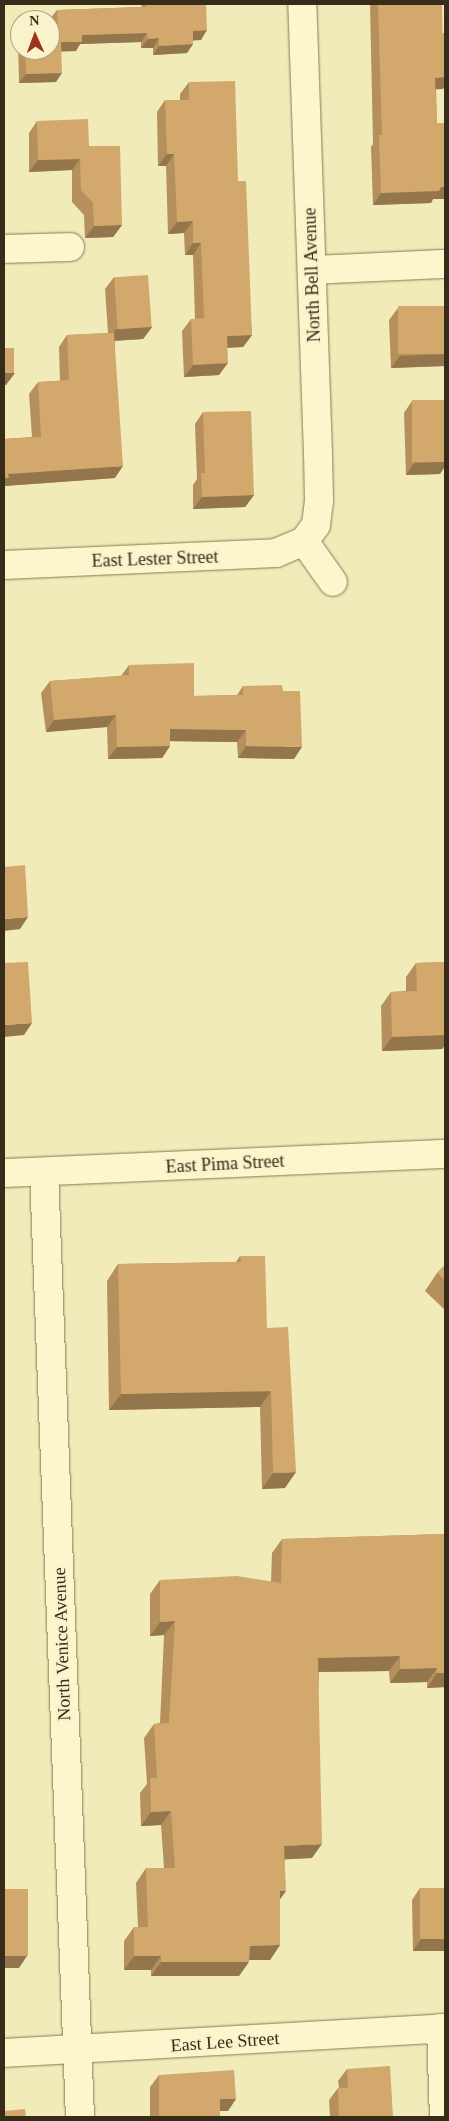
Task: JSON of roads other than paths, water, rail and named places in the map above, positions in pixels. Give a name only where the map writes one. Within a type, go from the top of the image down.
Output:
[{"type":"street","name":"North Bell Avenue","points":[[302,4],[319,501],[316,525],[304,541]]},
{"type":"street","points":[[4,249],[70,247]]},
{"type":"street","points":[[312,270],[445,264]]},
{"type":"street","points":[[304,541],[333,582]]},
{"type":"street","name":"East Lester Street","points":[[4,565],[248,556],[276,553],[304,541]]},
{"type":"street","name":"East Pima Street","points":[[4,1173],[445,1154]]},
{"type":"street","name":"North Venice Avenue","points":[[44,1172],[80,2117]]},
{"type":"street","points":[[443,2028],[444,2117]]},
{"type":"street","name":"East Lee Street","points":[[4,2054],[443,2028]]}]
